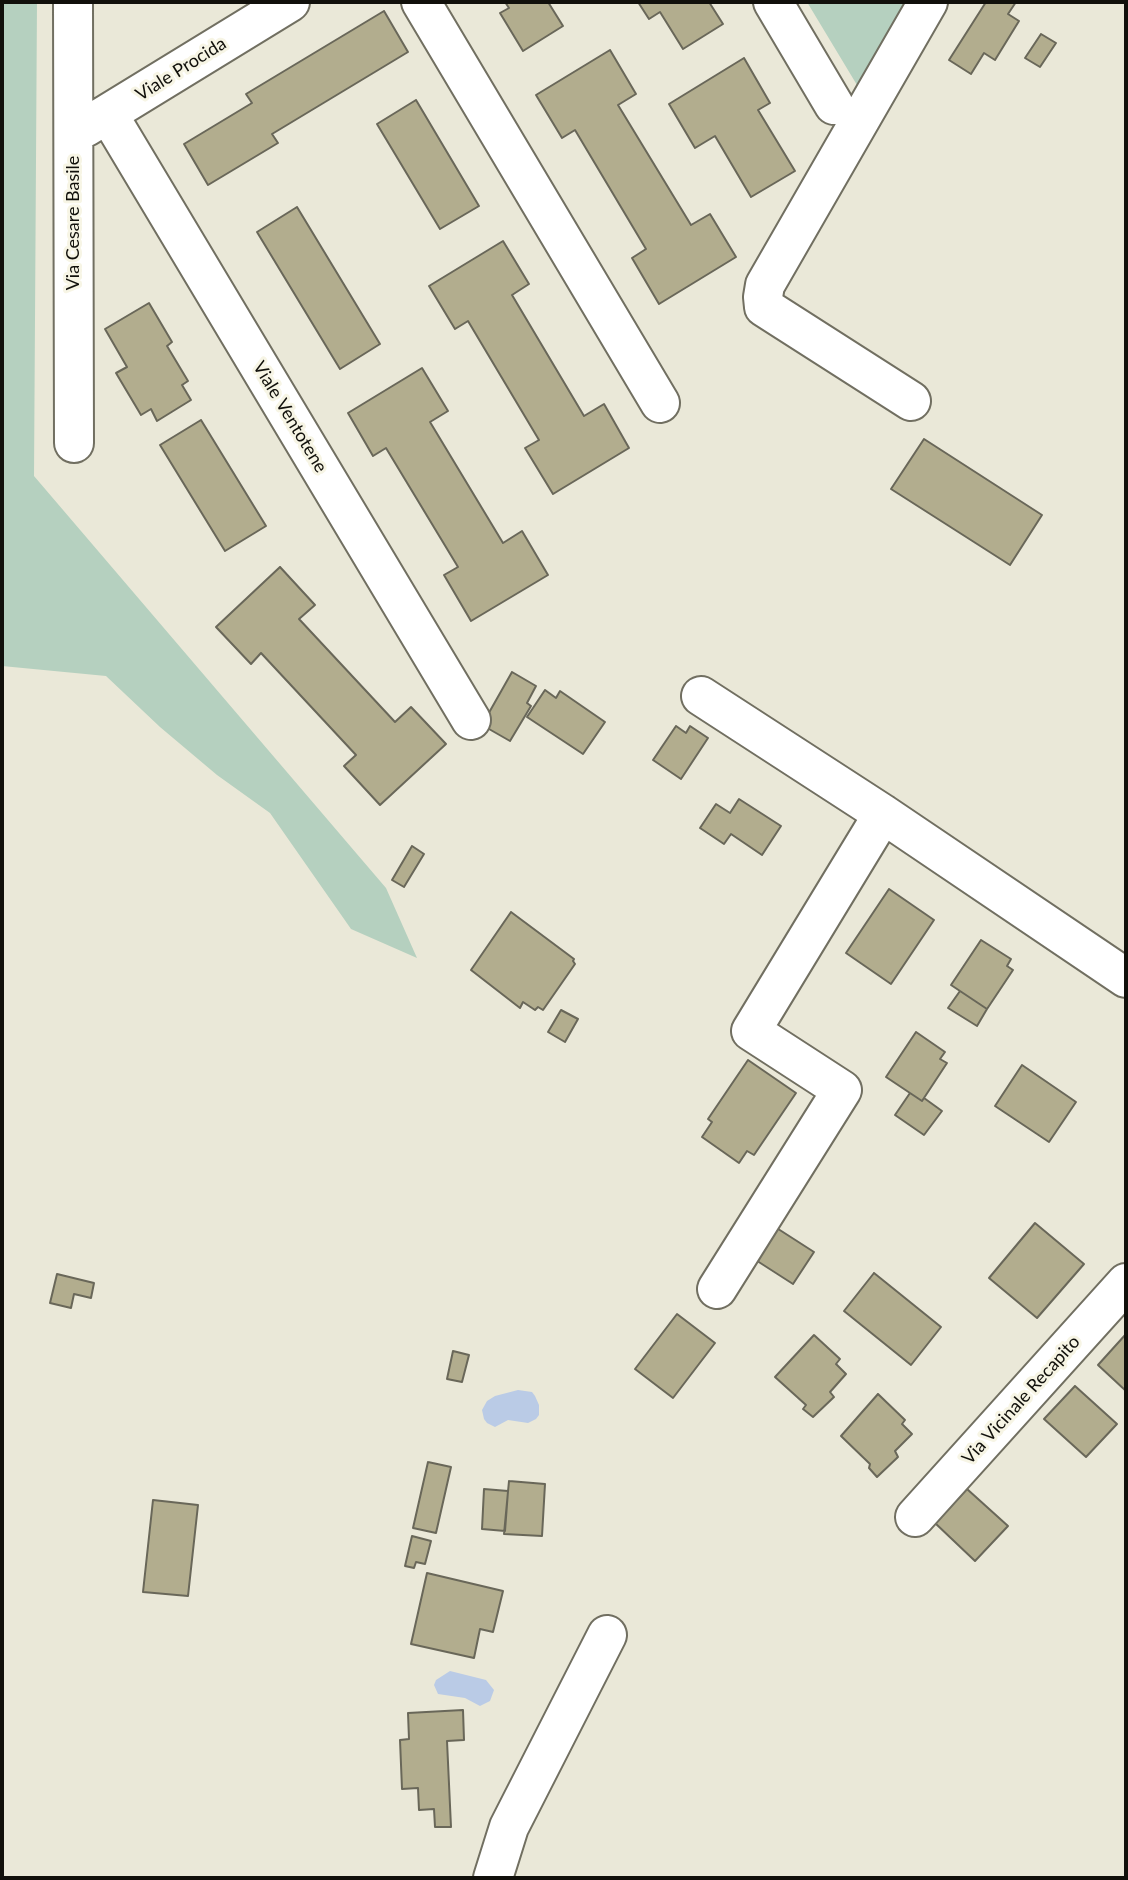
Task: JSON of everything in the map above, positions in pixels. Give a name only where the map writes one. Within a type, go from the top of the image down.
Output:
[{"type":"street","name":"Via Cesare Basile","points":[[73,2],[74,443]]},
{"type":"street","name":"Viale Procida","points":[[72,136],[290,2]]},
{"type":"street","points":[[421,2],[660,403]]},
{"type":"street","points":[[773,2],[834,105]]},
{"type":"street","points":[[911,401],[764,307],[763,297],[765,285],[928,2]]},
{"type":"street","name":"Viale Ventotene","points":[[108,114],[471,720]]},
{"type":"street","points":[[701,696],[883,814],[1126,978]]},
{"type":"street","points":[[718,1289],[842,1090],[751,1031],[883,814]]},
{"type":"street","name":"Via Vicinale Recapito","points":[[915,1517],[1126,1283]]},
{"type":"street","points":[[493,1878],[509,1827],[607,1634]]},
{"type":"green space","points":[[2,2],[37,2],[34,476],[386,888],[417,958],[351,929],[270,813],[217,775],[160,727],[106,676],[2,666]]},
{"type":"green space","points":[[807,2],[913,2],[860,90]]},
{"type":"water","points":[[518,1390],[532,1392],[535,1396],[539,1405],[536,1419],[528,1423],[508,1420],[495,1427],[487,1423],[482,1410],[487,1401]]},
{"type":"water","points":[[450,1671],[486,1680],[494,1690],[490,1701],[480,1706],[465,1698],[438,1694],[434,1685],[436,1680]]},
{"type":"building","points":[[505,2],[548,2],[563,26],[523,51],[500,13],[509,8]]},
{"type":"building","points":[[638,2],[709,2],[723,24],[683,49],[660,12],[649,19]]},
{"type":"building","points":[[986,2],[1016,2],[1008,14],[1019,21],[995,60],[984,53],[971,74],[949,60]]},
{"type":"building","points":[[384,11],[408,52],[272,134],[278,143],[208,185],[184,144],[252,103],[246,94]]},
{"type":"building","points":[[1041,34],[1056,43],[1040,67],[1025,58]]},
{"type":"building","points":[[610,50],[636,94],[618,105],[691,225],[710,214],[736,257],[659,304],[632,258],[646,249],[575,130],[562,138],[536,95]]},
{"type":"building","points":[[744,58],[770,103],[758,110],[795,171],[751,197],[715,136],[695,148],[669,104]]},
{"type":"building","points":[[416,100],[479,206],[440,229],[377,124]]},
{"type":"building","points":[[297,207],[380,344],[340,369],[257,232]]},
{"type":"building","points":[[503,241],[529,284],[512,295],[584,416],[604,404],[629,448],[553,494],[525,448],[539,440],[468,321],[455,329],[429,286]]},
{"type":"building","points":[[149,303],[172,342],[167,346],[188,381],[182,385],[191,400],[157,421],[151,409],[141,415],[116,373],[127,367],[105,329]]},
{"type":"building","points":[[422,368],[448,411],[430,422],[503,543],[522,531],[548,575],[471,621],[444,575],[458,567],[386,448],[373,456],[348,413]]},
{"type":"building","points":[[201,420],[266,526],[225,551],[160,445]]},
{"type":"building","points":[[924,439],[1042,515],[1010,565],[891,489]]},
{"type":"building","points":[[280,567],[315,605],[299,619],[395,722],[411,707],[446,744],[380,805],[344,766],[356,755],[261,653],[251,664],[216,627]]},
{"type":"building","points":[[512,672],[536,686],[527,703],[531,706],[510,741],[482,725]]},
{"type":"building","points":[[545,690],[556,698],[560,691],[605,722],[583,754],[527,717]]},
{"type":"building","points":[[676,726],[686,733],[690,726],[708,738],[681,779],[653,760]]},
{"type":"building","points":[[739,799],[781,826],[762,855],[731,834],[724,844],[700,828],[716,804],[730,813]]},
{"type":"building","points":[[412,846],[424,854],[404,887],[392,880]]},
{"type":"building","points":[[889,889],[934,920],[891,984],[846,953]]},
{"type":"building","points":[[511,912],[574,959],[575,964],[543,1010],[538,1007],[535,1010],[523,1002],[520,1008],[471,970]]},
{"type":"building","points":[[981,940],[1011,959],[1007,966],[1013,970],[987,1009],[951,985]]},
{"type":"building","points":[[960,991],[987,1009],[977,1026],[948,1008]]},
{"type":"building","points":[[561,1010],[578,1019],[565,1042],[548,1032]]},
{"type":"building","points":[[916,1032],[945,1052],[940,1059],[947,1063],[922,1101],[886,1077]]},
{"type":"building","points":[[748,1060],[796,1093],[754,1155],[747,1151],[739,1163],[702,1137],[712,1122],[708,1119]]},
{"type":"building","points":[[1022,1065],[1076,1102],[1049,1142],[995,1106]]},
{"type":"building","points":[[910,1093],[922,1101],[924,1098],[942,1111],[924,1135],[895,1115]]},
{"type":"building","points":[[1035,1223],[1084,1264],[1037,1318],[989,1278]]},
{"type":"building","points":[[772,1225],[814,1252],[793,1284],[751,1257]]},
{"type":"building","points":[[874,1273],[941,1327],[911,1365],[844,1311]]},
{"type":"building","points":[[57,1274],[94,1283],[91,1298],[74,1294],[71,1308],[50,1303]]},
{"type":"building","points":[[677,1314],[715,1343],[673,1398],[635,1369]]},
{"type":"building","points":[[1126,1334],[1126,1391],[1098,1365]]},
{"type":"building","points":[[814,1335],[840,1359],[836,1364],[846,1374],[830,1392],[834,1397],[813,1417],[803,1409],[806,1405],[775,1377]]},
{"type":"building","points":[[453,1351],[469,1355],[462,1382],[447,1379]]},
{"type":"building","points":[[1075,1386],[1117,1424],[1086,1457],[1044,1419]]},
{"type":"building","points":[[878,1394],[905,1420],[902,1424],[912,1434],[895,1451],[898,1457],[877,1477],[869,1468],[870,1464],[841,1436]]},
{"type":"building","points":[[428,1462],[451,1467],[436,1533],[413,1528]]},
{"type":"building","points":[[509,1481],[545,1484],[542,1536],[504,1534]]},
{"type":"building","points":[[484,1489],[508,1491],[505,1531],[482,1529]]},
{"type":"building","points":[[967,1489],[1008,1526],[975,1561],[935,1523]]},
{"type":"building","points":[[153,1500],[198,1505],[188,1596],[143,1592]]},
{"type":"building","points":[[412,1536],[431,1541],[425,1564],[416,1562],[414,1568],[405,1566]]},
{"type":"building","points":[[427,1573],[503,1591],[493,1632],[480,1629],[474,1658],[411,1644]]},
{"type":"building","points":[[463,1710],[464,1740],[447,1741],[451,1827],[435,1827],[434,1809],[419,1810],[418,1788],[402,1789],[400,1740],[409,1739],[408,1713]]}]
